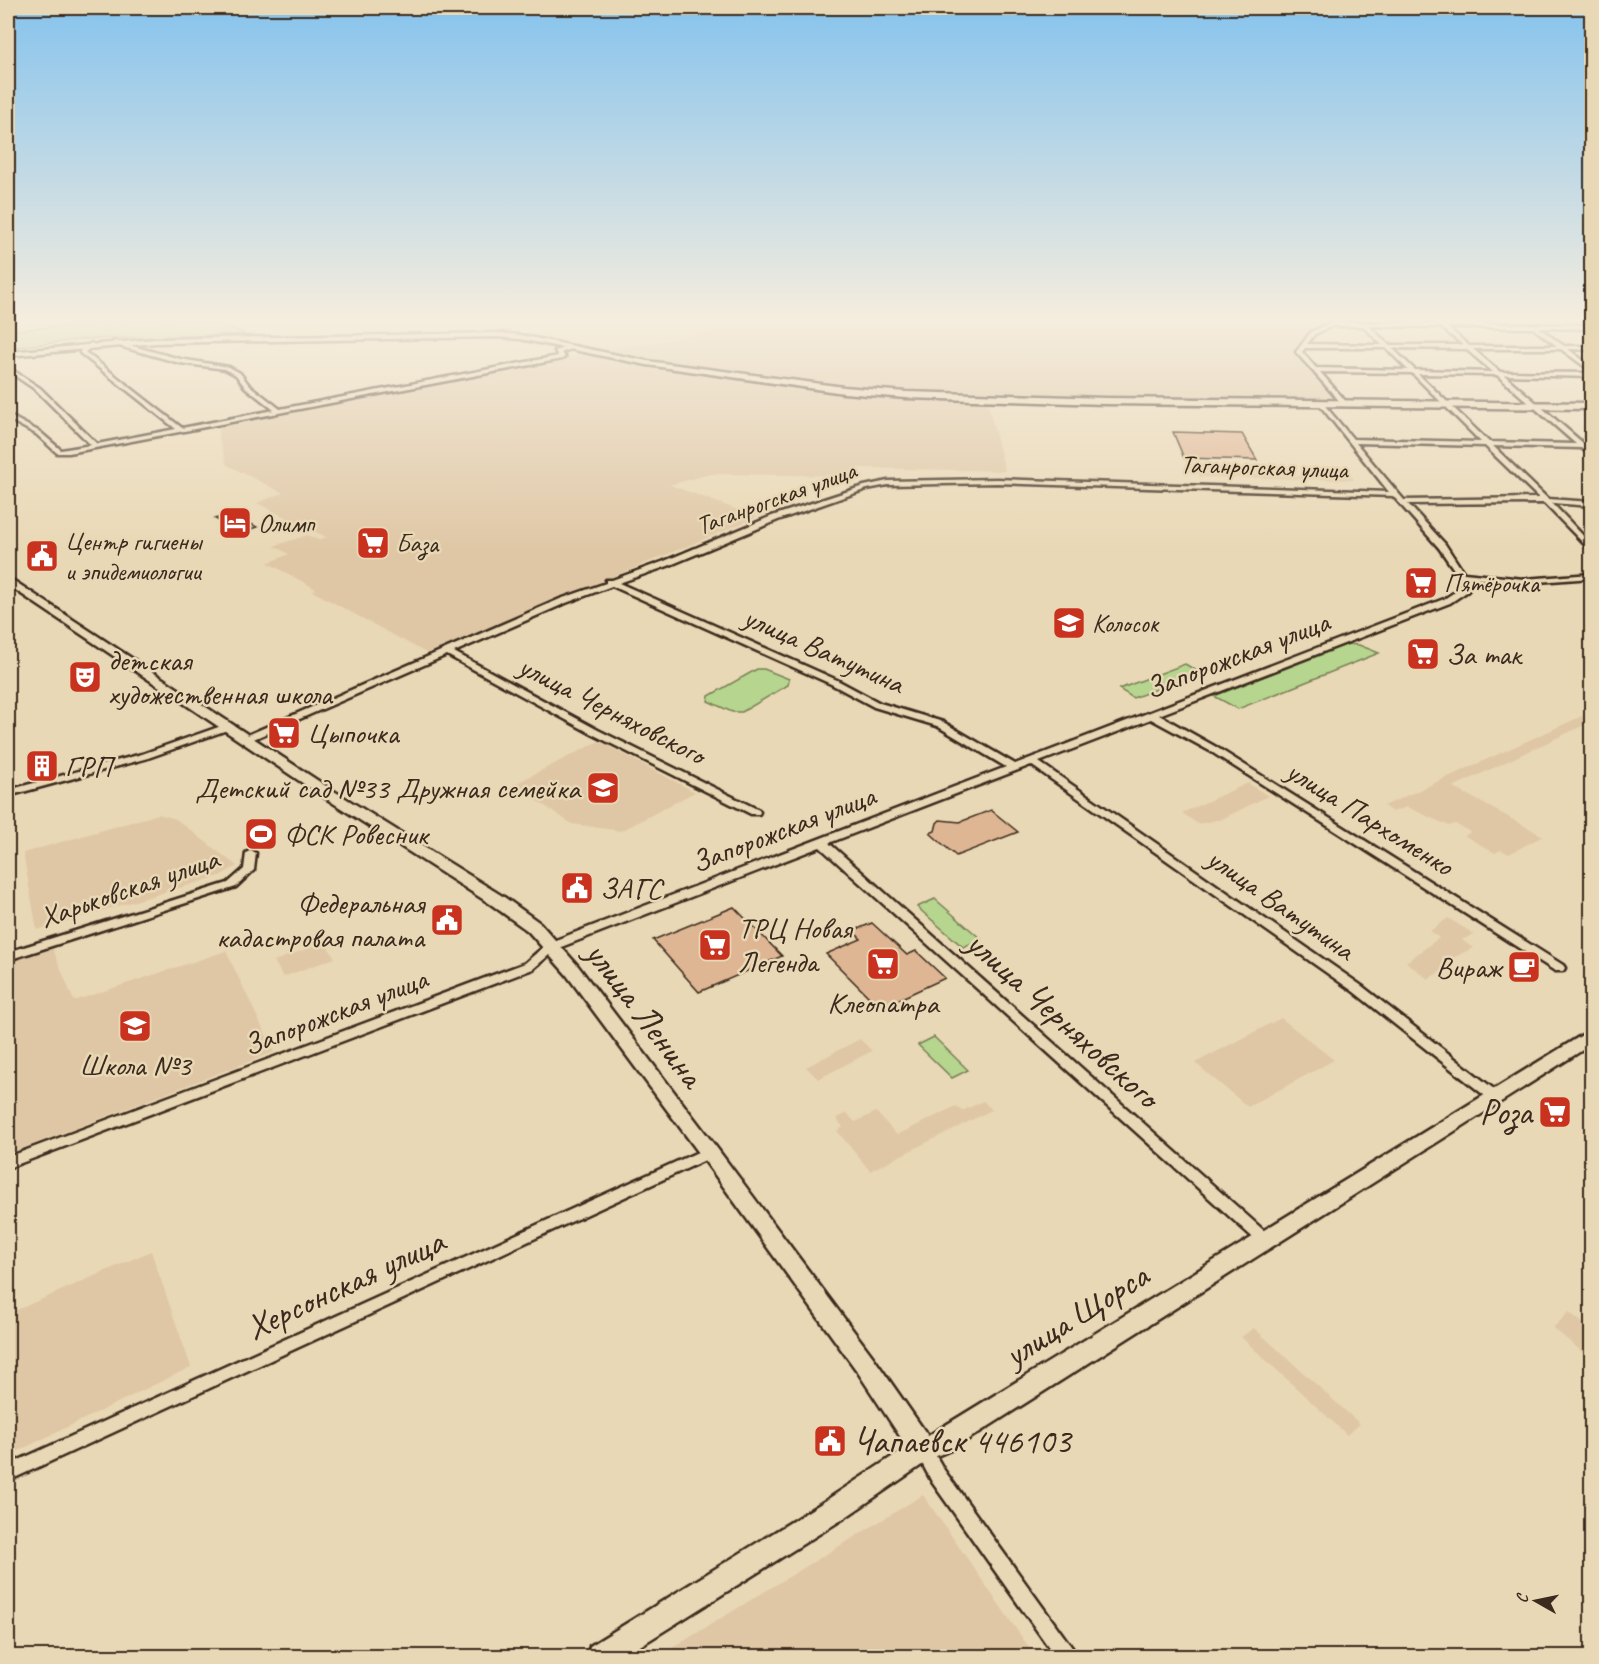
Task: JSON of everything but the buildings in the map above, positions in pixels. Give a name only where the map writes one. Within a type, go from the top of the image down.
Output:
[{"type":"street","points":[[45,396],[96,446]]},
{"type":"street","points":[[137,396],[181,430]]},
{"type":"street","points":[[259,396],[280,412]]},
{"type":"street","points":[[8,417],[38,433],[59,452],[364,396]]},
{"type":"street","points":[[916,396],[1032,400],[1592,406]]},
{"type":"street","points":[[1337,396],[1344,403]]},
{"type":"street","points":[[1435,396],[1548,503],[1592,550]]},
{"type":"street","points":[[1522,396],[1592,454]]},
{"type":"street","points":[[1321,403],[1350,441],[1442,546],[1463,575],[1524,580],[1592,576]]},
{"type":"street","points":[[1350,441],[1592,446]]},
{"type":"street","name":"Таганрогская улица","points":[[246,739],[609,582],[665,564],[775,518],[847,492],[888,483],[1048,482],[1395,494]]},
{"type":"street","points":[[1404,502],[1537,500],[1548,503],[1592,504]]},
{"type":"street","name":"Запорожская улица","points":[[8,1163],[530,966],[552,946],[1447,601],[1465,589],[1466,581],[1463,575]]},
{"type":"street","name":"улица Ленина","points":[[8,580],[246,739],[498,901],[534,927],[552,946],[709,1152],[865,1364],[938,1476],[1066,1656]]},
{"type":"street","name":"улица Ватутина","points":[[609,582],[834,682],[877,705],[940,724],[1014,768]]},
{"type":"street","name":"улица Черняховского","points":[[446,651],[595,732],[755,812]]},
{"type":"street","name":"улица Пархоменко","points":[[1151,715],[1213,749],[1559,968]]},
{"type":"street","points":[[8,793],[145,756],[228,727]]},
{"type":"street","name":"улица Ватутина","points":[[1032,761],[1353,985],[1494,1096]]},
{"type":"street","name":"улица Черняховского","points":[[821,842],[1265,1240]]},
{"type":"street","name":"Харьковская улица","points":[[8,956],[232,885],[249,870],[251,853]]},
{"type":"street","name":"улица Щорса","points":[[600,1656],[834,1510],[923,1450],[944,1441],[1592,1035]]},
{"type":"street","name":"Херсонская улица","points":[[8,1473],[709,1152]]},
{"type":"shaded area","points":[[368,396],[879,396],[987,401],[1005,471],[858,468],[855,476],[710,474],[670,485],[757,517],[428,654],[312,591],[316,589],[268,563],[289,554],[274,546],[307,535],[319,540],[326,537],[257,503],[283,493],[227,465],[218,436],[220,424]]},
{"type":"shaded area","points":[[968,396],[1332,396],[1335,399]]},
{"type":"shaded area","points":[[1198,474],[1352,477],[1354,480],[1200,477]]},
{"type":"shaded area","points":[[1591,712],[1591,722],[1453,787],[1543,836],[1509,854],[1501,850],[1495,853],[1465,836],[1470,832],[1455,824],[1449,826],[1407,807],[1392,812],[1384,806]]},
{"type":"shaded area","name":"Детский сад №33 Дружная семейка","points":[[599,741],[695,792],[621,831],[572,824],[513,785]]},
{"type":"shaded area","points":[[1248,783],[1268,796],[1222,819],[1198,824],[1182,813]]},
{"type":"shaded area","points":[[159,814],[176,819],[237,866],[220,876],[37,930],[23,853]]},
{"type":"shaded area","points":[[1448,918],[1474,934],[1462,940],[1473,948],[1443,963],[1447,968],[1428,979],[1406,962],[1439,938],[1430,931]]},
{"type":"shaded area","points":[[325,942],[335,958],[283,977],[274,961]]},
{"type":"shaded area","name":"Школа №3","points":[[52,947],[74,1001],[226,951],[274,1052],[8,1154],[8,961]]},
{"type":"shaded area","points":[[1281,1018],[1334,1060],[1248,1107],[1195,1063]]},
{"type":"shaded area","points":[[860,1039],[872,1051],[818,1079],[806,1067]]},
{"type":"shaded area","points":[[983,1101],[992,1110],[870,1171],[837,1131],[843,1127],[836,1118],[847,1113],[855,1122],[876,1112],[897,1135],[956,1106],[962,1111]]},
{"type":"shaded area","points":[[151,1251],[191,1367],[8,1456],[8,1314]]},
{"type":"shaded area","points":[[1569,1312],[1591,1330],[1591,1353],[1587,1356],[1553,1328]]},
{"type":"shaded area","points":[[1254,1328],[1360,1424],[1347,1435],[1241,1337]]},
{"type":"shaded area","points":[[923,1495],[1035,1656],[659,1656]]},
{"type":"green space","points":[[1347,644],[1359,645],[1379,653],[1238,709],[1214,696]]},
{"type":"green space","points":[[1185,664],[1201,673],[1133,698],[1119,689]]},
{"type":"green space","points":[[757,669],[764,669],[789,679],[788,685],[742,712],[732,712],[708,701],[709,696]]},
{"type":"green space","points":[[935,899],[981,939],[963,947],[917,907]]},
{"type":"green space","points":[[934,1037],[968,1070],[952,1078],[918,1045]]},
{"type":"place","name":"Олимп","points":[[235,523]]},
{"type":"place","name":"База","points":[[373,543]]},
{"type":"place","name":"Центр гигиены и эпидемиологии","points":[[42,556]]},
{"type":"place","name":"Пятёрочка","points":[[1421,583]]},
{"type":"place","name":"Колосок","points":[[1069,623]]},
{"type":"place","name":"За так","points":[[1423,654]]},
{"type":"place","name":"детская художественная школа","points":[[85,677]]},
{"type":"place","name":"Цыпочка","points":[[284,733]]},
{"type":"place","name":"ГРП","points":[[42,766]]},
{"type":"place","name":"Детский сад №33 Дружная семейка","points":[[603,788]]},
{"type":"place","name":"ФСК Ровесник","points":[[261,834]]},
{"type":"place","name":"ЗАГС","points":[[577,888]]},
{"type":"place","name":"Федеральная кадастровая палата","points":[[447,920]]},
{"type":"place","name":"ТРЦ Новая Легенда","points":[[715,945]]},
{"type":"place","name":"Клеопатра","points":[[883,964]]},
{"type":"place","name":"Вираж","points":[[1524,967]]},
{"type":"place","name":"Школа №3","points":[[135,1026]]},
{"type":"place","name":"Роза","points":[[1555,1112]]},
{"type":"place","name":"Чапаевск 446103","points":[[830,1441]]}]
